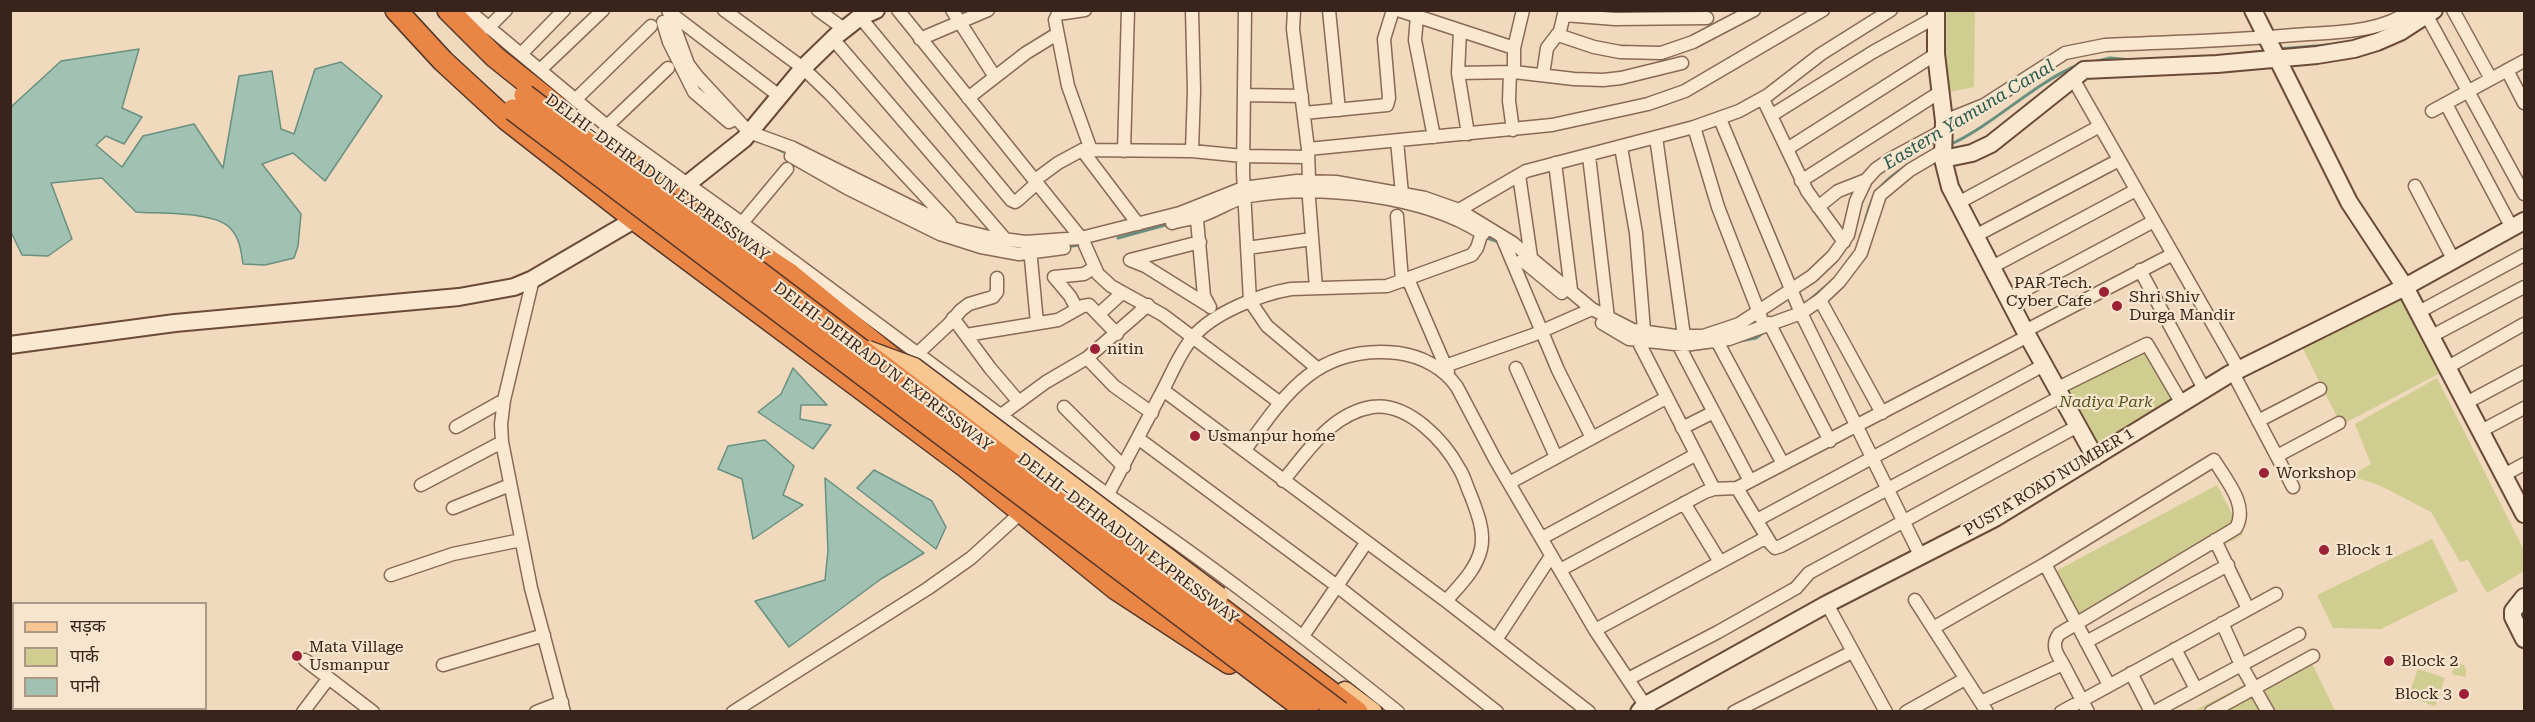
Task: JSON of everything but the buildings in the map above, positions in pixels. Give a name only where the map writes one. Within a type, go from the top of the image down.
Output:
[{"type":"highway","points":[[396,10],[443,61],[506,119],[634,219],[957,460],[1116,589],[1267,688],[1298,711]]},
{"type":"highway","name":"DELHI-DEHRADUN EXPRESSWAY","points":[[410,10],[462,65],[513,110],[1308,711]]},
{"type":"highway","name":"DELHI-DEHRADUN EXPRESSWAY","points":[[436,10],[475,51],[525,95],[1340,711]]},
{"type":"highway","name":"DELHI–DEHRADUN EXPRESSWAY","points":[[448,10],[513,72],[565,114],[682,190],[909,372],[1357,711]]},
{"type":"main road","points":[[855,346],[914,367],[1373,711]]},
{"type":"street","points":[[468,10],[682,190],[742,223],[1108,495],[1166,533],[1398,711]]},
{"type":"street","points":[[488,28],[506,10]]},
{"type":"street","points":[[520,54],[564,10]]},
{"type":"street","points":[[540,70],[603,10]]},
{"type":"street","points":[[724,10],[803,68],[830,94],[954,233],[1047,242],[1083,242],[1138,224],[1180,213],[1196,212]]},
{"type":"street","points":[[818,10],[839,34],[905,125],[1005,239]]},
{"type":"street","points":[[10,345],[175,323],[459,297],[514,286],[533,279],[682,190],[747,135],[778,95],[839,34],[860,17],[876,10]]},
{"type":"street","points":[[898,10],[1083,242],[1098,274],[1122,293],[1148,305],[1193,336],[1279,402]]},
{"type":"street","points":[[952,10],[995,77]]},
{"type":"street","points":[[920,39],[988,10]]},
{"type":"street","points":[[1085,10],[1056,15],[1057,34],[1068,86],[1086,150],[1138,224]]},
{"type":"street","points":[[1124,151],[1128,10]]},
{"type":"street","points":[[1192,10],[1194,92],[1192,151]]},
{"type":"street","points":[[1245,10],[1243,193],[1250,301],[1267,326],[1317,369]]},
{"type":"street","points":[[1294,10],[1293,29],[1304,114],[1309,181]]},
{"type":"street","points":[[1329,10],[1339,110]]},
{"type":"street","points":[[1304,114],[1383,106],[1389,102],[1384,39],[1393,10]]},
{"type":"street","points":[[1398,10],[1514,48]]},
{"type":"street","points":[[1513,130],[1509,100],[1514,48],[1523,10]]},
{"type":"street","points":[[860,17],[1015,202],[1058,163],[1086,150],[1192,151],[1243,156],[1308,153],[1397,141],[1513,130],[1580,120],[1648,104],[1685,91],[1823,10]]},
{"type":"street","points":[[1459,210],[1519,175],[1555,163],[1589,156],[1720,119],[1763,99],[1821,54],[1891,10]]},
{"type":"street","points":[[2253,10],[2270,49],[2349,202],[2404,287],[2524,511]]},
{"type":"street","points":[[2453,10],[2491,79]]},
{"type":"street","points":[[665,11],[778,95]]},
{"type":"street","points":[[665,11],[688,63],[736,118],[747,135],[792,152],[981,247],[1019,254],[1059,249],[1196,212],[1243,193],[1309,181],[1336,182],[1425,198],[1459,210],[1484,231]]},
{"type":"street","points":[[1558,35],[1594,47],[1646,54],[1661,53],[1682,46],[1753,11]]},
{"type":"street","points":[[1243,193],[1301,190],[1346,192],[1437,210],[1484,231],[1505,244],[1571,290],[1588,310],[1638,333],[1681,346],[1719,344],[1800,313],[1820,300],[1839,282],[1862,253],[1880,195],[1984,105],[2065,53],[2105,45],[2354,49],[2400,32],[2424,12]]},
{"type":"street","points":[[1681,346],[1703,336],[1720,332],[1759,312],[1812,276],[1844,242],[1852,225],[1856,201],[1866,180],[1876,169],[1892,158],[1944,139],[1972,153],[1991,144],[2072,77],[2084,70],[2270,49],[2376,26],[2424,12]]},
{"type":"street","points":[[2424,12],[2524,194]]},
{"type":"street","points":[[1544,75],[1547,48],[1558,35],[1565,13],[1614,19],[1707,14],[1707,34]]},
{"type":"street","points":[[1772,115],[1936,14]]},
{"type":"street","points":[[1936,14],[1936,54],[1945,173],[1958,203],[2026,334],[2076,427],[2095,457]]},
{"type":"street","points":[[1417,16],[1415,40],[1434,137]]},
{"type":"street","points":[[576,99],[651,26]]},
{"type":"street","points":[[1460,31],[1458,73],[1468,134]]},
{"type":"street","points":[[968,98],[1026,53],[1057,34]]},
{"type":"street","points":[[1787,149],[1936,54]]},
{"type":"street","points":[[2432,111],[2524,61]]},
{"type":"street","points":[[1458,73],[1512,72],[1587,81],[1612,79],[1682,63]]},
{"type":"street","points":[[608,126],[668,68]]},
{"type":"street","points":[[2507,70],[2524,103]]},
{"type":"street","points":[[2072,77],[2173,254],[2236,371],[2258,421],[2293,487]]},
{"type":"street","points":[[1801,181],[1940,92]]},
{"type":"street","points":[[1244,95],[1302,96]]},
{"type":"street","points":[[1763,99],[1801,181],[1844,242]]},
{"type":"street","points":[[2446,104],[2518,225]]},
{"type":"street","points":[[1720,119],[1800,313],[1902,522],[1921,556]]},
{"type":"street","points":[[1958,203],[2100,126]]},
{"type":"street","points":[[1694,127],[1715,198],[1759,312],[1770,323],[1830,441]]},
{"type":"street","points":[[1656,136],[1681,346],[1750,481]]},
{"type":"street","points":[[1397,141],[1402,194]]},
{"type":"street","points":[[1621,147],[1636,234],[1638,333],[1666,398],[1714,489]]},
{"type":"street","points":[[1589,156],[1608,318]]},
{"type":"street","points":[[1975,236],[2119,160]]},
{"type":"street","points":[[1555,163],[1571,290]]},
{"type":"street","points":[[742,223],[788,169]]},
{"type":"street","points":[[1519,175],[1532,263],[1588,310],[1629,339],[1638,333]]},
{"type":"street","points":[[1818,207],[1838,191],[1866,180]]},
{"type":"street","points":[[2415,186],[2453,260]]},
{"type":"street","points":[[1992,267],[2136,190]]},
{"type":"street","points":[[1309,199],[1316,288]]},
{"type":"street","points":[[1196,212],[1204,296],[1217,318]]},
{"type":"street","points":[[1397,216],[1405,280],[1451,379],[1551,556],[1595,630],[1628,679],[1644,710]]},
{"type":"street","points":[[2008,299],[2154,220]]},
{"type":"street","name":"PUSTA ROAD NUMBER 1","points":[[1644,710],[1827,604],[1995,518],[2181,402],[2236,371],[2404,287],[2518,225]]},
{"type":"street","points":[[1095,514],[1124,467],[1193,336],[1217,318],[1276,291],[1374,288],[1405,280],[1472,255],[1484,231]]},
{"type":"street","points":[[1247,248],[1312,239]]},
{"type":"street","points":[[1200,242],[1130,260],[1145,266],[1209,306]]},
{"type":"street","points":[[1505,244],[1558,370],[1592,438]]},
{"type":"street","points":[[1560,570],[1684,503],[1714,489],[1737,488],[1830,441],[2173,254]]},
{"type":"street","points":[[2417,313],[2524,255]]},
{"type":"street","points":[[1031,259],[1037,323]]},
{"type":"street","points":[[1077,309],[1070,296],[1054,277],[1084,274],[1095,267]]},
{"type":"street","points":[[2140,270],[2204,389]]},
{"type":"street","points":[[917,354],[969,304],[993,297],[997,292],[997,278]]},
{"type":"street","points":[[533,279],[504,400],[501,424],[502,442],[521,540],[563,707],[536,711]]},
{"type":"street","points":[[2430,337],[2524,286]]},
{"type":"street","points":[[1099,314],[1122,293]]},
{"type":"street","points":[[1820,300],[1882,413]]},
{"type":"street","points":[[966,335],[1058,320],[1089,305],[1117,334]]},
{"type":"street","points":[[1001,415],[1060,373],[1087,358],[1148,305]]},
{"type":"street","points":[[1445,366],[1542,331],[1588,310]]},
{"type":"street","points":[[953,318],[1019,402]]},
{"type":"street","points":[[2448,367],[2524,324]]},
{"type":"street","points":[[1719,344],[1783,464]]},
{"type":"street","points":[[1737,488],[1775,548],[1887,491],[2146,344],[2181,402]]},
{"type":"street","points":[[1245,450],[1279,402],[1317,369],[1342,356],[1362,352],[1408,354],[1426,361],[1451,379]]},
{"type":"street","points":[[1087,358],[1114,386],[1152,413]]},
{"type":"street","points":[[1757,520],[2044,365]]},
{"type":"street","points":[[1516,368],[1556,457]]},
{"type":"street","points":[[2466,403],[2524,372]]},
{"type":"street","points":[[2258,421],[2320,388]]},
{"type":"street","points":[[1163,390],[1589,711]]},
{"type":"street","points":[[1509,483],[1666,398]]},
{"type":"street","points":[[456,427],[504,400]]},
{"type":"street","points":[[1064,407],[1124,467]]},
{"type":"street","points":[[1283,481],[1322,433],[1358,411],[1385,407],[1402,412],[1418,422],[1439,440],[1461,471],[1481,528],[1482,548],[1474,568],[1446,601]]},
{"type":"street","points":[[2481,431],[2524,408]]},
{"type":"street","points":[[1682,428],[1714,412]]},
{"type":"street","points":[[2277,456],[2338,423]]},
{"type":"street","points":[[1628,679],[1796,588],[1809,573],[2076,427]]},
{"type":"street","points":[[1138,439],[1337,586],[1497,711]]},
{"type":"street","points":[[422,484],[502,442]]},
{"type":"street","points":[[1542,538],[1695,455]]},
{"type":"street","points":[[1933,628],[2045,564],[2214,460],[2241,509],[2241,519],[2236,528],[2059,634],[2054,641],[2055,650],[2085,706]]},
{"type":"street","points":[[2505,475],[2524,464]]},
{"type":"street","points":[[733,711],[927,589],[971,558],[1022,512],[1046,476]]},
{"type":"street","points":[[453,508],[510,485]]},
{"type":"street","points":[[1684,503],[1720,562]]},
{"type":"street","points":[[1595,630],[1767,537]]},
{"type":"street","points":[[391,575],[453,554],[521,540]]},
{"type":"street","points":[[2215,540],[2248,609]]},
{"type":"street","points":[[1303,636],[1366,543]]},
{"type":"street","points":[[1496,640],[1551,556]]},
{"type":"street","points":[[2045,564],[2109,685]]},
{"type":"street","points":[[2086,642],[2228,565]]},
{"type":"street","points":[[1150,612],[1178,576]]},
{"type":"street","points":[[2061,711],[2085,706],[2109,685],[2276,594]]},
{"type":"street","points":[[2523,634],[2513,617],[2513,611],[2524,597]]},
{"type":"street","points":[[1915,600],[1984,707],[2063,664]]},
{"type":"street","points":[[1827,604],[1886,711]]},
{"type":"street","points":[[2222,623],[2241,665],[2268,711]]},
{"type":"street","points":[[2131,673],[2153,711],[2299,634]]},
{"type":"street","points":[[442,665],[544,635]]},
{"type":"street","points":[[2175,649],[2196,689]]},
{"type":"street","points":[[1734,711],[1852,652]]},
{"type":"street","points":[[2211,711],[2313,656]]},
{"type":"street","points":[[305,660],[373,711]]},
{"type":"street","points":[[303,711],[328,679]]},
{"type":"street","points":[[1906,711],[1965,679]]},
{"type":"green space","points":[[1940,11],[1975,11],[1974,87],[1944,93]]},
{"type":"green space","points":[[2406,288],[2448,369],[2341,425],[2298,339]]},
{"type":"green space","name":"Nadiya Park","points":[[2150,347],[2177,402],[2090,448],[2056,389]]},
{"type":"green space","points":[[2437,378],[2524,550],[2524,571],[2487,593],[2468,560],[2460,562],[2431,512],[2381,486],[2351,476],[2371,464],[2355,424]]},
{"type":"green space","points":[[2217,485],[2243,535],[2082,621],[2056,571]]},
{"type":"green space","points":[[2432,539],[2458,591],[2381,629],[2333,628],[2317,595]]},
{"type":"green space","points":[[2311,661],[2335,711],[2274,711],[2262,686]]},
{"type":"green space","points":[[2455,662],[2464,665],[2466,677],[2452,674]]},
{"type":"green space","points":[[2418,669],[2445,678],[2435,706],[2408,697]]},
{"type":"green space","points":[[2251,681],[2268,712],[2192,712]]},
{"type":"water","points":[[139,49],[122,108],[142,117],[124,144],[106,136],[96,145],[122,167],[143,136],[194,124],[223,168],[239,76],[272,71],[281,129],[294,134],[315,69],[341,62],[382,96],[325,181],[293,153],[262,164],[301,214],[298,246],[294,258],[265,265],[243,264],[240,245],[231,229],[224,223],[201,216],[136,212],[102,178],[51,183],[72,239],[48,256],[22,255],[11,232],[11,107],[61,61]]},
{"type":"water","points":[[793,368],[827,405],[801,405],[800,419],[831,425],[813,449],[758,412],[781,394]]},
{"type":"water","points":[[765,440],[794,466],[783,495],[803,505],[753,539],[742,479],[718,469],[728,446]]},
{"type":"water","points":[[874,470],[932,501],[946,527],[936,549],[857,488]]},
{"type":"water","points":[[825,478],[924,553],[881,579],[789,647],[755,601],[825,580],[828,551]]},
{"type":"waterway","name":"Eastern Yamuna Canal","points":[[2278,49],[2328,45]]},
{"type":"waterway","name":"Eastern Yamuna Canal","points":[[2237,54],[2266,51]]},
{"type":"waterway","name":"Eastern Yamuna Canal","points":[[2093,62],[2110,58],[2131,60]]},
{"type":"waterway","name":"Eastern Yamuna Canal","points":[[1949,145],[1982,126],[2044,83],[2078,65]]},
{"type":"waterway","points":[[769,145],[788,154]]},
{"type":"waterway","name":"Eastern Yamuna Canal","points":[[1864,228],[1869,207],[1878,190],[1890,177],[1908,165]]},
{"type":"waterway","name":"Eastern Yamuna Canal","points":[[1118,238],[1169,224]]},
{"type":"waterway","name":"Eastern Yamuna Canal","points":[[1484,237],[1499,242]]},
{"type":"waterway","points":[[1066,247],[1079,245]]},
{"type":"waterway","name":"Eastern Yamuna Canal","points":[[1812,298],[1825,287]]},
{"type":"waterway","name":"Eastern Yamuna Canal","points":[[1740,341],[1756,338],[1763,333]]},
{"type":"waterway","name":"Eastern Yamuna Canal","points":[[1684,351],[1704,348]]},
{"type":"place","name":"PAR Tech. Cyber Cafe","points":[[2104,292]]},
{"type":"place","name":"Shri Shiv Durga Mandir","points":[[2117,306]]},
{"type":"place","name":"nitin","points":[[1095,349]]},
{"type":"place","name":"Usmanpur home","points":[[1195,436]]},
{"type":"place","name":"Workshop","points":[[2264,473]]},
{"type":"place","name":"Block 1","points":[[2324,550]]},
{"type":"place","name":"Mata Village Usmanpur","points":[[297,656]]},
{"type":"place","name":"Block 2","points":[[2389,661]]},
{"type":"place","name":"Block 3","points":[[2464,694]]}]
